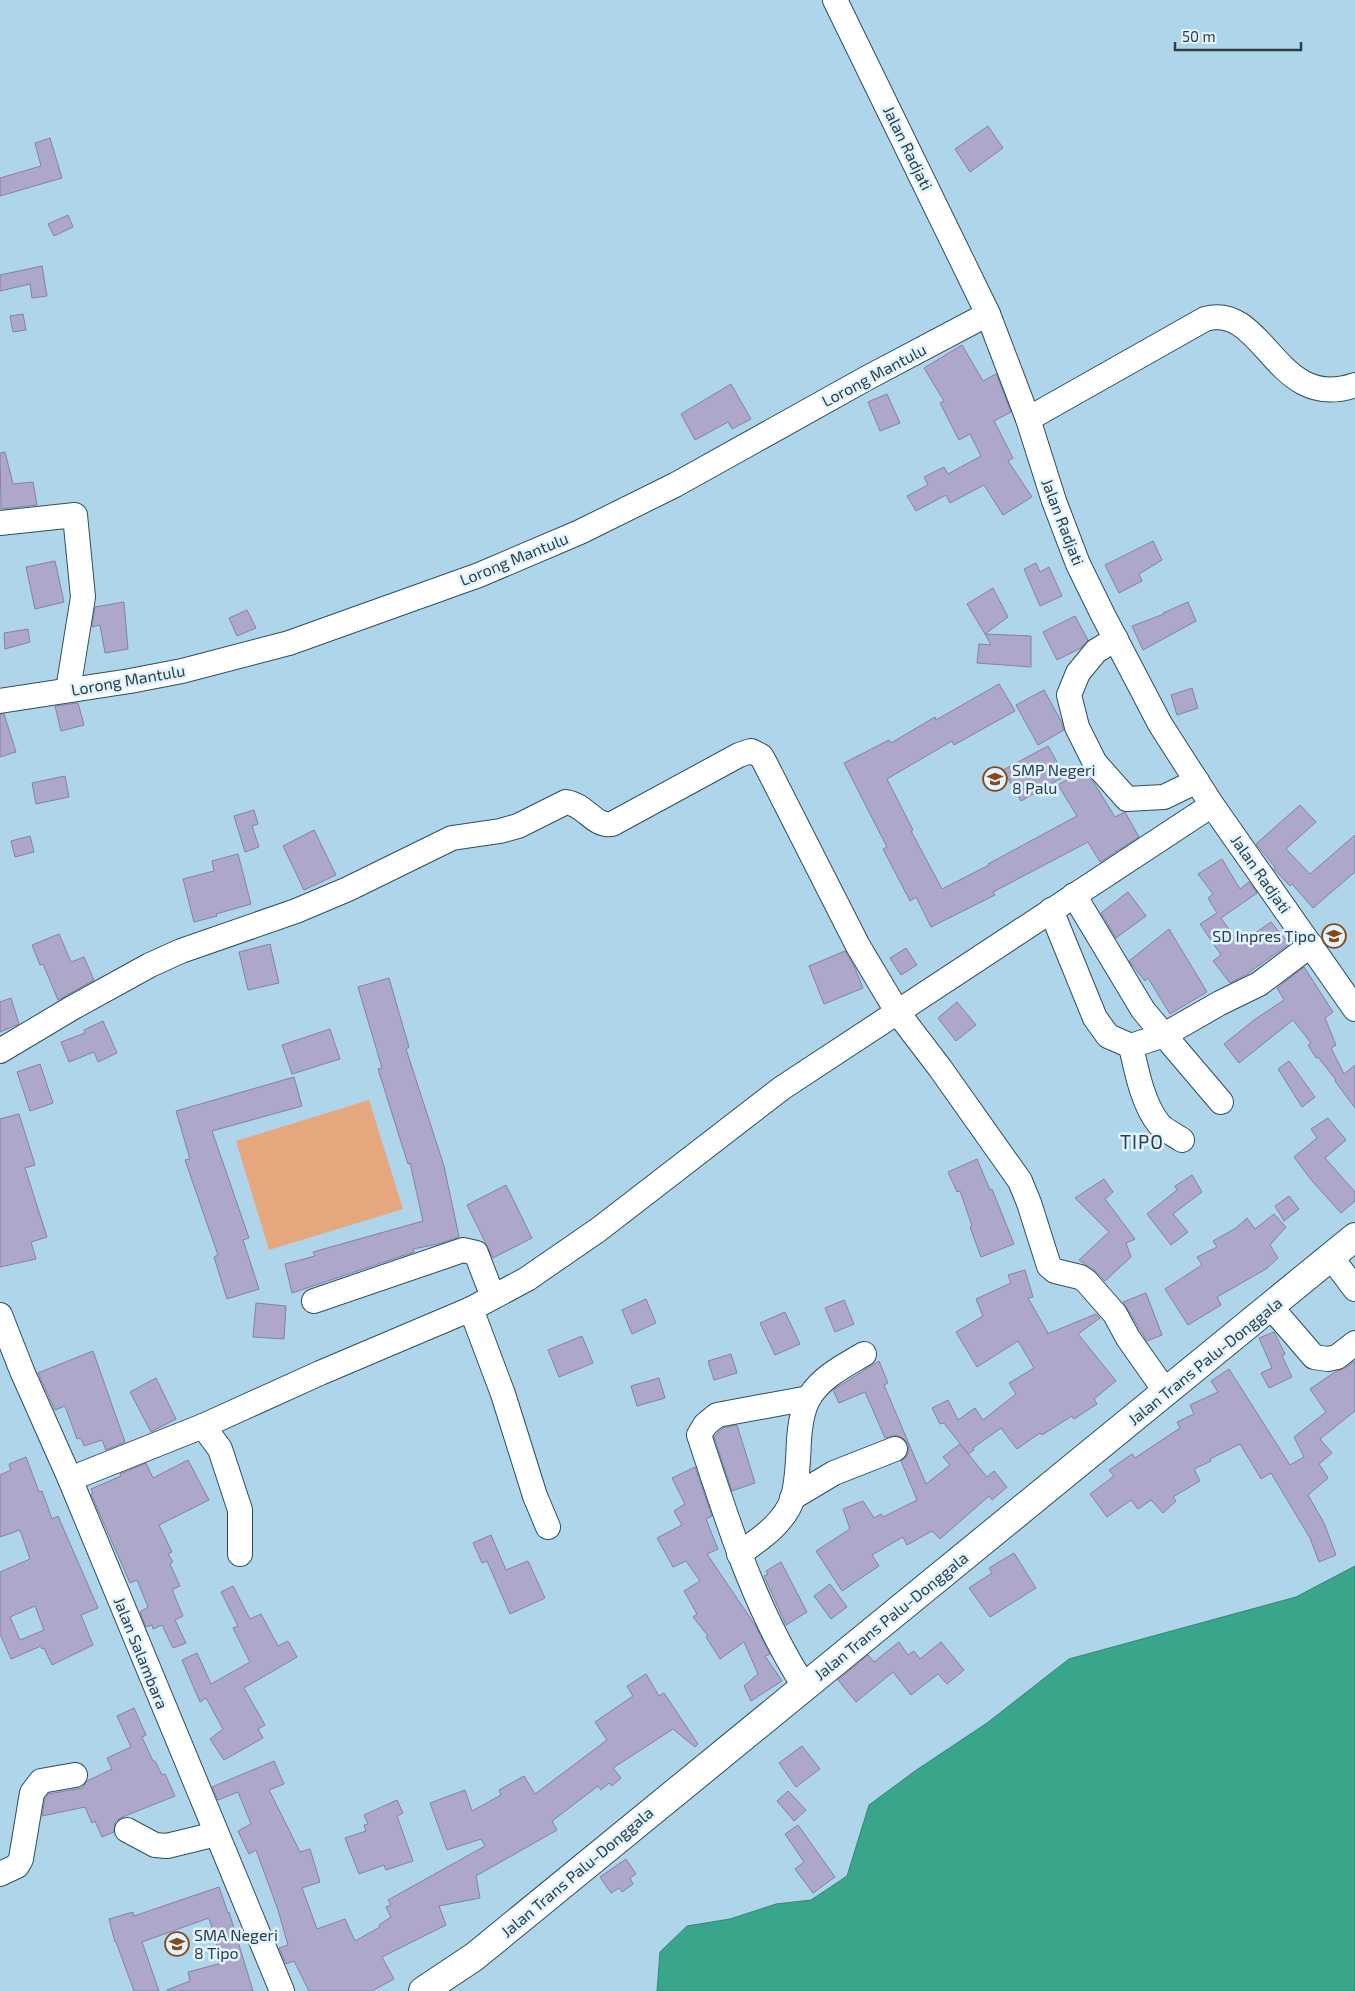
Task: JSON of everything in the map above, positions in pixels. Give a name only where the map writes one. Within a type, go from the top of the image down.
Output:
[{"type":"highway","name":"Jalan Trans Palu-Donggala","points":[[423,1991],[474,1956],[1355,1237]]},
{"type":"street","name":"Jalan Radjati","points":[[836,0],[988,314],[1028,419],[1054,501],[1078,564],[1116,639],[1160,724],[1196,781],[1355,1009]]},
{"type":"street","name":"Lorong Mantulu","points":[[0,701],[182,671],[289,643],[478,575],[580,532],[675,485],[867,378],[988,314]]},
{"type":"street","points":[[1028,419],[1205,319],[1217,317],[1236,323],[1252,334],[1283,369],[1295,379],[1323,389],[1345,388],[1355,384]]},
{"type":"street","points":[[0,523],[75,515],[83,597],[68,690]]},
{"type":"street","points":[[1116,639],[1096,651],[1078,673],[1069,695],[1077,727],[1095,763],[1127,799],[1164,797],[1196,781]]},
{"type":"street","points":[[0,1051],[150,965],[190,948],[296,911],[348,889],[452,838],[500,831],[518,826],[566,802],[580,806],[604,825],[612,824],[739,755],[751,751],[760,756],[764,761],[858,946],[898,1013],[940,1068],[1020,1181],[1049,1266],[1054,1271],[1080,1277],[1086,1281],[1115,1314],[1128,1338],[1166,1392]]},
{"type":"street","points":[[70,1479],[203,1426],[320,1373],[470,1309],[527,1279],[598,1230],[761,1103],[1212,805]]},
{"type":"street","points":[[1074,895],[1143,1010],[1220,1102]]},
{"type":"street","points":[[1051,910],[1095,1018],[1108,1036],[1131,1046],[1164,1035],[1226,1000],[1259,984],[1311,945]]},
{"type":"street","points":[[1131,1046],[1138,1078],[1159,1124],[1182,1140]]},
{"type":"street","points":[[314,1301],[463,1250],[476,1253],[493,1297]]},
{"type":"street","points":[[1331,1257],[1355,1289]]},
{"type":"street","points":[[1270,1306],[1314,1357],[1328,1359],[1337,1357],[1355,1343]]},
{"type":"street","points":[[470,1309],[503,1394],[535,1496],[548,1527]]},
{"type":"street","name":"Jalan Salambara","points":[[0,1315],[282,1991]]},
{"type":"street","points":[[739,1554],[757,1542],[772,1527],[784,1514],[792,1498],[802,1413],[809,1398],[818,1385],[828,1376],[864,1354]]},
{"type":"street","points":[[804,1686],[775,1637],[739,1554],[699,1435],[708,1422],[717,1415],[809,1398]]},
{"type":"street","points":[[203,1426],[220,1448],[240,1510],[240,1554]]},
{"type":"street","points":[[792,1498],[834,1473],[895,1449]]},
{"type":"street","points":[[0,1874],[17,1866],[21,1859],[32,1793],[41,1780],[75,1776]]},
{"type":"street","points":[[127,1830],[155,1845],[166,1846],[216,1834]]},
{"type":"shaded area","points":[[369,1100],[403,1209],[269,1250],[236,1141]]},
{"type":"shaded area","points":[[1355,1566],[1355,1991],[657,1991],[660,1952],[687,1926],[730,1919],[776,1904],[811,1900],[847,1876],[869,1805],[915,1771],[987,1723],[1069,1659],[1296,1597]]},
{"type":"building","points":[[988,126],[1003,148],[970,172],[955,149]]},
{"type":"building","points":[[50,138],[62,178],[0,196],[0,178],[41,166],[35,143]]},
{"type":"building","points":[[68,215],[73,227],[54,236],[48,224]]},
{"type":"building","points":[[42,266],[47,296],[32,298],[30,284],[0,291],[0,275]]},
{"type":"building","points":[[23,314],[26,330],[13,332],[10,316]]},
{"type":"building","points":[[962,345],[983,381],[996,374],[998,378],[1011,412],[994,421],[1013,458],[1008,461],[1032,497],[1003,515],[984,485],[950,503],[946,495],[916,511],[907,496],[928,485],[924,477],[944,467],[948,474],[981,456],[970,434],[959,440],[940,403],[944,401],[924,368]]},
{"type":"building","points":[[731,384],[751,419],[732,429],[728,422],[695,440],[681,414]]},
{"type":"building","points":[[887,394],[900,423],[880,431],[868,402]]},
{"type":"building","points":[[5,452],[13,484],[33,482],[37,505],[1,509],[0,453]]},
{"type":"building","points":[[1153,541],[1162,560],[1139,574],[1142,581],[1119,593],[1105,565]]},
{"type":"building","points":[[55,561],[64,602],[35,609],[26,567]]},
{"type":"building","points":[[1036,563],[1040,572],[1049,567],[1062,596],[1040,606],[1024,569]]},
{"type":"building","points":[[993,588],[1008,617],[985,634],[967,604]]},
{"type":"building","points":[[124,602],[128,649],[105,653],[100,625],[92,627],[95,607]]},
{"type":"building","points":[[1188,602],[1196,621],[1143,650],[1132,626],[1164,614]]},
{"type":"building","points":[[247,610],[256,628],[237,636],[229,618]]},
{"type":"building","points":[[1075,616],[1088,640],[1081,648],[1057,660],[1043,632]]},
{"type":"building","points":[[28,629],[30,642],[5,649],[4,633]]},
{"type":"building","points":[[985,634],[1031,636],[1031,667],[977,663],[979,644],[991,645]]},
{"type":"building","points":[[999,684],[1015,711],[954,745],[952,741],[887,779],[913,830],[911,831],[942,889],[1077,816],[1058,785],[1083,770],[1094,783],[1115,817],[1125,812],[1139,837],[1100,862],[1088,842],[993,892],[995,895],[931,927],[916,897],[910,901],[883,849],[887,847],[844,763],[889,740],[891,743],[935,717],[936,720]]},
{"type":"building","points":[[1192,688],[1198,708],[1177,715],[1171,695]]},
{"type":"building","points":[[1044,690],[1064,730],[1038,745],[1016,705]]},
{"type":"building","points":[[78,703],[84,725],[61,731],[55,706]]},
{"type":"building","points":[[0,714],[4,714],[16,752],[0,757]]},
{"type":"building","points":[[1048,746],[1065,776],[1021,801],[1003,770]]},
{"type":"building","points":[[65,776],[69,797],[36,804],[32,783]]},
{"type":"building","points":[[1300,805],[1316,822],[1286,849],[1310,874],[1355,835],[1355,872],[1313,908],[1292,884],[1290,886],[1274,869],[1275,867],[1256,844]]},
{"type":"building","points":[[254,810],[258,824],[252,826],[259,847],[245,852],[234,816]]},
{"type":"building","points":[[314,830],[336,875],[304,890],[283,846]]},
{"type":"building","points":[[30,836],[34,852],[15,857],[11,841]]},
{"type":"building","points":[[238,854],[251,904],[194,922],[183,879],[214,871],[212,861]]},
{"type":"building","points":[[1222,859],[1240,889],[1249,882],[1257,893],[1221,918],[1238,942],[1249,933],[1251,936],[1271,922],[1289,944],[1247,974],[1230,983],[1213,961],[1221,955],[1200,924],[1217,913],[1208,898],[1213,894],[1198,874]]},
{"type":"building","points":[[1128,892],[1146,916],[1116,938],[1101,913]]},
{"type":"building","points":[[1169,929],[1207,992],[1170,1014],[1148,978],[1145,981],[1129,961]]},
{"type":"building","points":[[59,934],[71,962],[84,957],[94,980],[58,1000],[43,964],[40,965],[32,945]]},
{"type":"building","points":[[270,944],[279,983],[248,990],[239,952]]},
{"type":"building","points":[[906,948],[917,965],[901,975],[890,958]]},
{"type":"building","points":[[845,951],[854,966],[863,988],[824,1004],[809,966]]},
{"type":"building","points":[[1304,967],[1333,1012],[1325,1018],[1336,1045],[1331,1048],[1344,1074],[1355,1065],[1355,1108],[1336,1080],[1318,1057],[1316,1058],[1308,1045],[1311,1043],[1293,1020],[1239,1063],[1224,1044],[1254,1020],[1284,1000],[1277,988]]},
{"type":"building","points":[[389,978],[409,1047],[406,1049],[444,1166],[459,1237],[413,1249],[414,1252],[292,1293],[285,1264],[315,1256],[313,1252],[423,1221],[410,1163],[408,1164],[378,1069],[382,1068],[358,987]]},
{"type":"building","points":[[11,998],[19,1024],[0,1032],[0,1002]]},
{"type":"building","points":[[957,1002],[976,1025],[956,1041],[938,1018]]},
{"type":"building","points":[[103,1021],[117,1053],[98,1062],[94,1052],[69,1062],[61,1042],[85,1033],[84,1030]]},
{"type":"building","points":[[330,1029],[340,1059],[292,1074],[282,1045]]},
{"type":"building","points":[[1289,1061],[1315,1097],[1302,1107],[1278,1069]]},
{"type":"building","points":[[40,1064],[53,1103],[30,1111],[17,1072]]},
{"type":"building","points":[[294,1077],[302,1106],[212,1131],[249,1238],[243,1240],[259,1289],[227,1299],[214,1257],[218,1255],[185,1160],[190,1159],[176,1111]]},
{"type":"building","points":[[19,1114],[35,1165],[25,1168],[47,1237],[31,1242],[36,1259],[0,1267],[0,1119]]},
{"type":"building","points":[[1328,1118],[1346,1140],[1325,1158],[1355,1192],[1355,1201],[1341,1213],[1312,1181],[1294,1157],[1317,1138],[1311,1129]]},
{"type":"building","points":[[977,1159],[990,1190],[992,1189],[1014,1244],[981,1257],[960,1191],[957,1192],[948,1172]]},
{"type":"building","points":[[1192,1175],[1202,1192],[1173,1214],[1188,1232],[1171,1245],[1147,1214],[1177,1190],[1175,1186]]},
{"type":"building","points":[[1104,1179],[1113,1192],[1105,1199],[1135,1239],[1126,1243],[1131,1257],[1105,1281],[1094,1270],[1079,1260],[1109,1232],[1075,1198]]},
{"type":"building","points":[[506,1185],[532,1238],[493,1258],[467,1205]]},
{"type":"building","points":[[1289,1196],[1299,1209],[1284,1221],[1275,1206]]},
{"type":"building","points":[[1274,1214],[1286,1227],[1270,1245],[1278,1258],[1266,1269],[1217,1297],[1221,1305],[1188,1325],[1165,1289],[1202,1265],[1197,1257],[1217,1247],[1213,1241],[1236,1228],[1247,1218],[1255,1229]]},
{"type":"building","points":[[1025,1270],[1033,1297],[1028,1298],[1047,1334],[1096,1314],[1100,1318],[1078,1334],[1116,1381],[1094,1399],[1097,1404],[1074,1419],[1072,1416],[1042,1435],[1040,1433],[1017,1449],[1001,1428],[973,1448],[974,1450],[968,1454],[944,1423],[940,1424],[932,1408],[948,1400],[958,1420],[975,1408],[983,1420],[1016,1394],[1009,1383],[1034,1368],[1018,1341],[977,1367],[956,1332],[983,1316],[976,1299],[1011,1283],[1008,1275]]},
{"type":"building","points":[[1146,1293],[1162,1335],[1147,1341],[1123,1302]]},
{"type":"building","points":[[646,1299],[656,1323],[632,1334],[622,1310]]},
{"type":"building","points":[[844,1300],[854,1324],[835,1332],[825,1308]]},
{"type":"building","points":[[256,1303],[286,1306],[284,1339],[253,1337]]},
{"type":"building","points":[[785,1312],[800,1344],[775,1355],[760,1323]]},
{"type":"building","points":[[1274,1332],[1285,1354],[1282,1356],[1292,1377],[1269,1388],[1261,1373],[1272,1368],[1259,1338]]},
{"type":"building","points":[[582,1336],[593,1363],[559,1377],[548,1350]]},
{"type":"building","points":[[93,1351],[125,1442],[106,1450],[102,1440],[84,1446],[81,1438],[77,1439],[65,1406],[55,1410],[38,1373]]},
{"type":"building","points":[[731,1354],[737,1373],[714,1380],[708,1361]]},
{"type":"building","points":[[879,1361],[888,1383],[884,1385],[926,1484],[950,1465],[943,1457],[960,1444],[987,1477],[994,1471],[1007,1487],[992,1500],[989,1496],[940,1539],[932,1531],[907,1545],[903,1537],[872,1555],[879,1566],[842,1591],[816,1551],[850,1529],[843,1509],[863,1501],[874,1518],[881,1514],[883,1517],[917,1500],[901,1461],[909,1451],[908,1444],[897,1435],[885,1438],[865,1392],[839,1403],[833,1390]]},
{"type":"building","points":[[1355,1361],[1355,1411],[1320,1439],[1332,1453],[1319,1464],[1328,1478],[1308,1495],[1324,1523],[1336,1555],[1319,1562],[1310,1538],[1271,1473],[1261,1479],[1240,1444],[1194,1469],[1200,1481],[1173,1497],[1176,1501],[1163,1513],[1151,1500],[1138,1509],[1131,1500],[1107,1517],[1090,1494],[1114,1476],[1109,1470],[1132,1454],[1135,1458],[1180,1428],[1177,1422],[1194,1414],[1190,1405],[1218,1392],[1211,1381],[1229,1369],[1290,1465],[1304,1457],[1294,1437],[1326,1412],[1310,1389]]},
{"type":"building","points":[[156,1378],[176,1419],[151,1432],[130,1392]]},
{"type":"building","points":[[659,1378],[665,1398],[637,1406],[631,1386]]},
{"type":"building","points":[[737,1425],[755,1483],[732,1491],[714,1437],[723,1428]]},
{"type":"building","points":[[26,1457],[39,1492],[42,1491],[52,1519],[58,1516],[98,1608],[81,1615],[93,1645],[52,1665],[44,1648],[42,1649],[41,1646],[11,1659],[0,1634],[0,1572],[30,1559],[20,1530],[0,1537],[0,1475],[11,1470],[9,1464]],"holes":[[[35,1606],[44,1630],[20,1640],[10,1617]]]},
{"type":"building","points":[[188,1460],[209,1500],[159,1525],[172,1552],[168,1554],[173,1562],[170,1564],[180,1586],[173,1589],[173,1592],[183,1616],[175,1620],[186,1643],[173,1648],[162,1625],[153,1629],[152,1625],[146,1627],[140,1612],[148,1607],[137,1580],[130,1583],[91,1494],[93,1493],[91,1489],[146,1463],[153,1478]]},
{"type":"building","points":[[695,1467],[712,1516],[706,1519],[718,1549],[707,1554],[755,1625],[770,1654],[765,1656],[782,1681],[751,1701],[744,1686],[758,1674],[744,1642],[720,1659],[706,1637],[708,1636],[693,1617],[697,1614],[684,1591],[700,1581],[686,1561],[673,1567],[657,1538],[682,1525],[674,1511],[685,1504],[672,1478]]},
{"type":"building","points":[[491,1535],[506,1570],[528,1561],[545,1598],[510,1614],[487,1561],[482,1563],[473,1543]]},
{"type":"building","points":[[1014,1553],[1036,1588],[990,1617],[969,1588],[992,1573],[989,1568]]},
{"type":"building","points":[[781,1562],[807,1612],[786,1625],[764,1576],[768,1574],[766,1571]]},
{"type":"building","points":[[830,1584],[847,1607],[831,1619],[814,1596]]},
{"type":"building","points":[[233,1586],[250,1619],[261,1614],[278,1646],[288,1641],[297,1657],[244,1688],[265,1725],[258,1729],[263,1738],[224,1760],[210,1739],[223,1729],[206,1698],[200,1702],[182,1660],[197,1653],[211,1684],[250,1662],[233,1628],[238,1626],[221,1592]]},
{"type":"building","points":[[899,1642],[908,1655],[914,1651],[920,1659],[941,1642],[964,1670],[947,1684],[938,1674],[911,1695],[893,1672],[856,1702],[838,1680],[868,1655],[874,1662]]},
{"type":"building","points":[[646,1674],[659,1696],[664,1693],[698,1744],[695,1747],[673,1729],[613,1768],[621,1778],[612,1786],[609,1783],[601,1790],[598,1786],[552,1821],[557,1830],[476,1876],[480,1898],[439,1906],[446,1925],[382,1957],[394,1979],[372,1991],[309,1991],[294,1961],[286,1964],[279,1948],[288,1945],[278,1910],[256,1850],[249,1854],[238,1831],[251,1824],[238,1792],[218,1800],[212,1787],[274,1761],[284,1784],[269,1790],[300,1852],[310,1849],[320,1882],[302,1888],[317,1929],[345,1919],[355,1941],[380,1927],[379,1925],[391,1917],[386,1907],[391,1905],[388,1900],[485,1846],[481,1839],[447,1850],[430,1803],[465,1790],[472,1811],[501,1795],[499,1790],[524,1776],[535,1794],[607,1740],[595,1722],[633,1696],[627,1686]]},
{"type":"building","points":[[134,1708],[146,1735],[142,1737],[153,1761],[155,1761],[162,1775],[165,1774],[175,1796],[120,1818],[115,1822],[114,1832],[102,1837],[95,1821],[92,1823],[85,1807],[42,1816],[45,1799],[48,1794],[82,1788],[87,1781],[112,1769],[107,1758],[131,1747],[117,1716]]},
{"type":"building","points":[[802,1746],[820,1769],[796,1787],[779,1763]]},
{"type":"building","points":[[788,1791],[806,1810],[794,1821],[777,1801]]},
{"type":"building","points":[[397,1800],[403,1813],[397,1816],[413,1861],[386,1870],[384,1865],[359,1874],[345,1838],[366,1831],[364,1825],[368,1824],[364,1815]]},
{"type":"building","points":[[798,1825],[835,1877],[813,1893],[795,1869],[804,1862],[785,1834]]},
{"type":"building","points":[[626,1859],[636,1874],[630,1878],[633,1884],[622,1892],[619,1888],[611,1893],[600,1877]]},
{"type":"building","points":[[219,1887],[229,1912],[253,1991],[167,1991],[190,1981],[188,1972],[222,1963],[209,1918],[142,1942],[159,1991],[134,1991],[115,1942],[109,1919],[133,1912],[134,1916]]},
{"type":"place","name":"SMP Negeri 8 Palu","points":[[995,779]]},
{"type":"place","name":"SD Inpres Tipo","points":[[1334,936]]},
{"type":"place","name":"SMA Negeri 8 Tipo","points":[[177,1944]]},
{"type":"district","name":"TIPO","points":[[1142,1142]]}]
